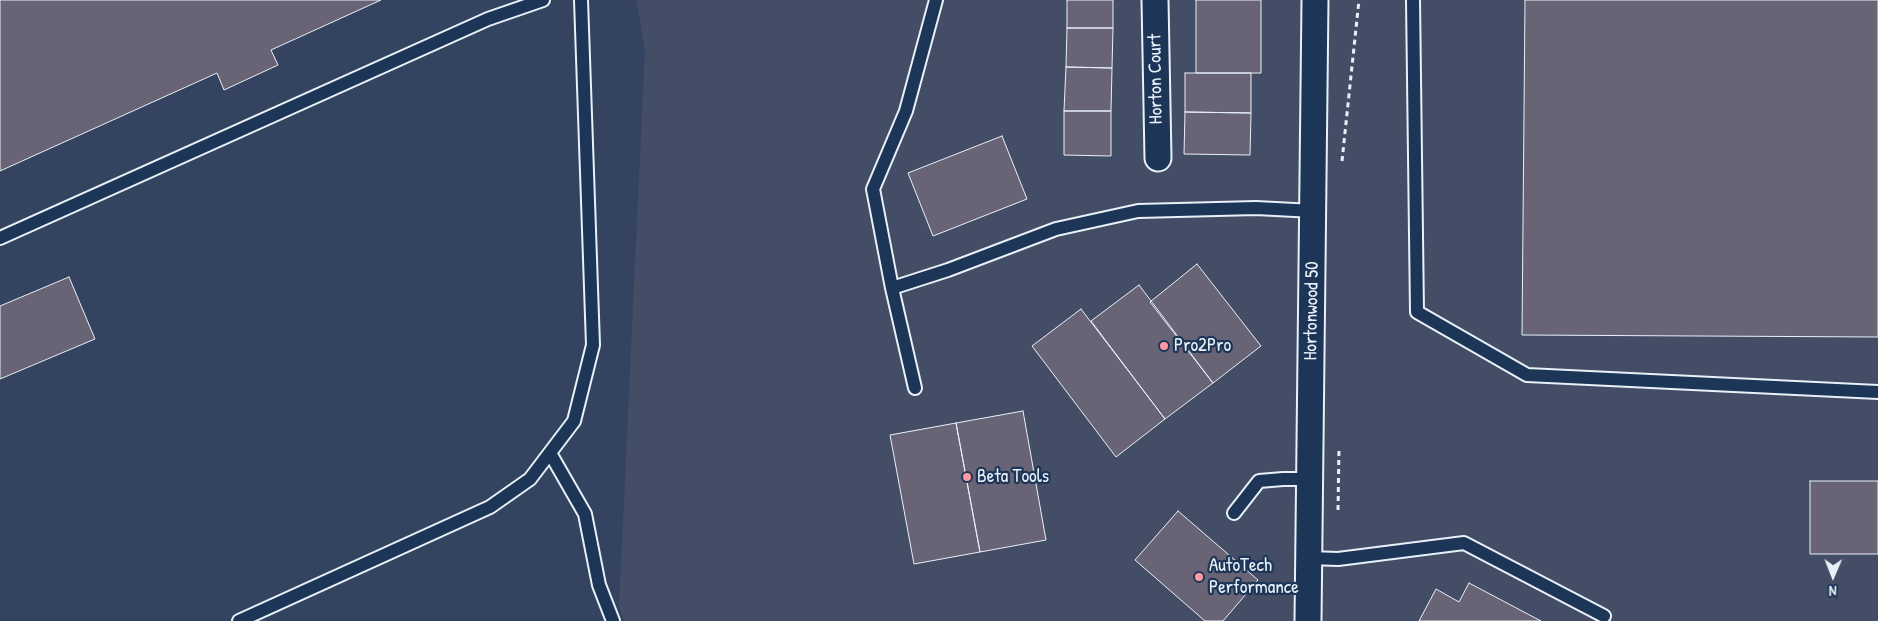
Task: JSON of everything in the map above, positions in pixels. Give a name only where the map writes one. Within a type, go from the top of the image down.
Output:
[{"type":"street","name":"Horton Court","points":[[1154,0],[1158,158]]},
{"type":"street","name":"Hortonwood 50","points":[[1308,621],[1315,0]]},
{"type":"lane","points":[[0,238],[488,19],[526,3],[543,0]]},
{"type":"lane","points":[[239,621],[490,508],[530,479],[574,421],[593,345],[581,0]]},
{"type":"lane","points":[[915,388],[892,288],[873,189],[906,111],[936,0]]},
{"type":"lane","points":[[1413,0],[1416,312],[1527,375],[1878,392]]},
{"type":"lane","points":[[892,288],[948,270],[1056,229],[1138,211],[1256,208],[1314,211]]},
{"type":"lane","points":[[550,453],[586,514],[599,585],[613,621]]},
{"type":"lane","points":[[1234,513],[1259,481],[1310,479]]},
{"type":"lane","points":[[1309,558],[1338,559],[1464,544],[1604,616]]},
{"type":"path","points":[[1342,163],[1359,0]]},
{"type":"path","points":[[1338,510],[1339,442]]},
{"type":"shaded area","points":[[636,0],[1878,0],[1878,621],[624,621],[619,607],[645,49]]},
{"type":"building","points":[[0,0],[381,0],[271,50],[278,65],[224,90],[217,73],[0,171]]},
{"type":"building","points":[[1067,0],[1113,0],[1113,28],[1067,28]]},
{"type":"building","points":[[1196,0],[1261,0],[1261,73],[1196,73]]},
{"type":"building","points":[[1525,0],[1878,0],[1878,337],[1522,335]]},
{"type":"building","points":[[1067,28],[1113,28],[1112,68],[1066,67]]},
{"type":"building","points":[[1066,67],[1112,68],[1111,111],[1064,111]]},
{"type":"building","points":[[1185,73],[1251,73],[1251,113],[1185,112]]},
{"type":"building","points":[[1064,111],[1111,111],[1111,156],[1064,155]]},
{"type":"building","points":[[1185,112],[1251,113],[1250,155],[1184,154]]},
{"type":"building","points":[[1002,136],[1027,199],[933,236],[908,173]]},
{"type":"building","points":[[1197,264],[1261,346],[1213,383],[1150,302]]},
{"type":"building","points":[[69,277],[95,339],[0,379],[0,306]]},
{"type":"building","points":[[1139,285],[1213,383],[1165,419],[1091,321]]},
{"type":"building","points":[[1081,309],[1165,419],[1116,457],[1032,346]]},
{"type":"building","points":[[1023,411],[1046,540],[980,552],[956,423]]},
{"type":"building","points":[[956,423],[980,552],[914,564],[890,435]]},
{"type":"building","points":[[1810,481],[1878,481],[1878,554],[1810,554]]},
{"type":"building","points":[[1178,511],[1258,580],[1223,621],[1205,621],[1135,560]]},
{"type":"building","points":[[1469,583],[1541,621],[1419,621],[1436,589],[1459,602]]},
{"type":"place","name":"Pro2Pro","points":[[1164,346]]},
{"type":"place","name":"Beta Tools","points":[[967,477]]},
{"type":"place","name":"AutoTech Performance","points":[[1199,577]]}]
